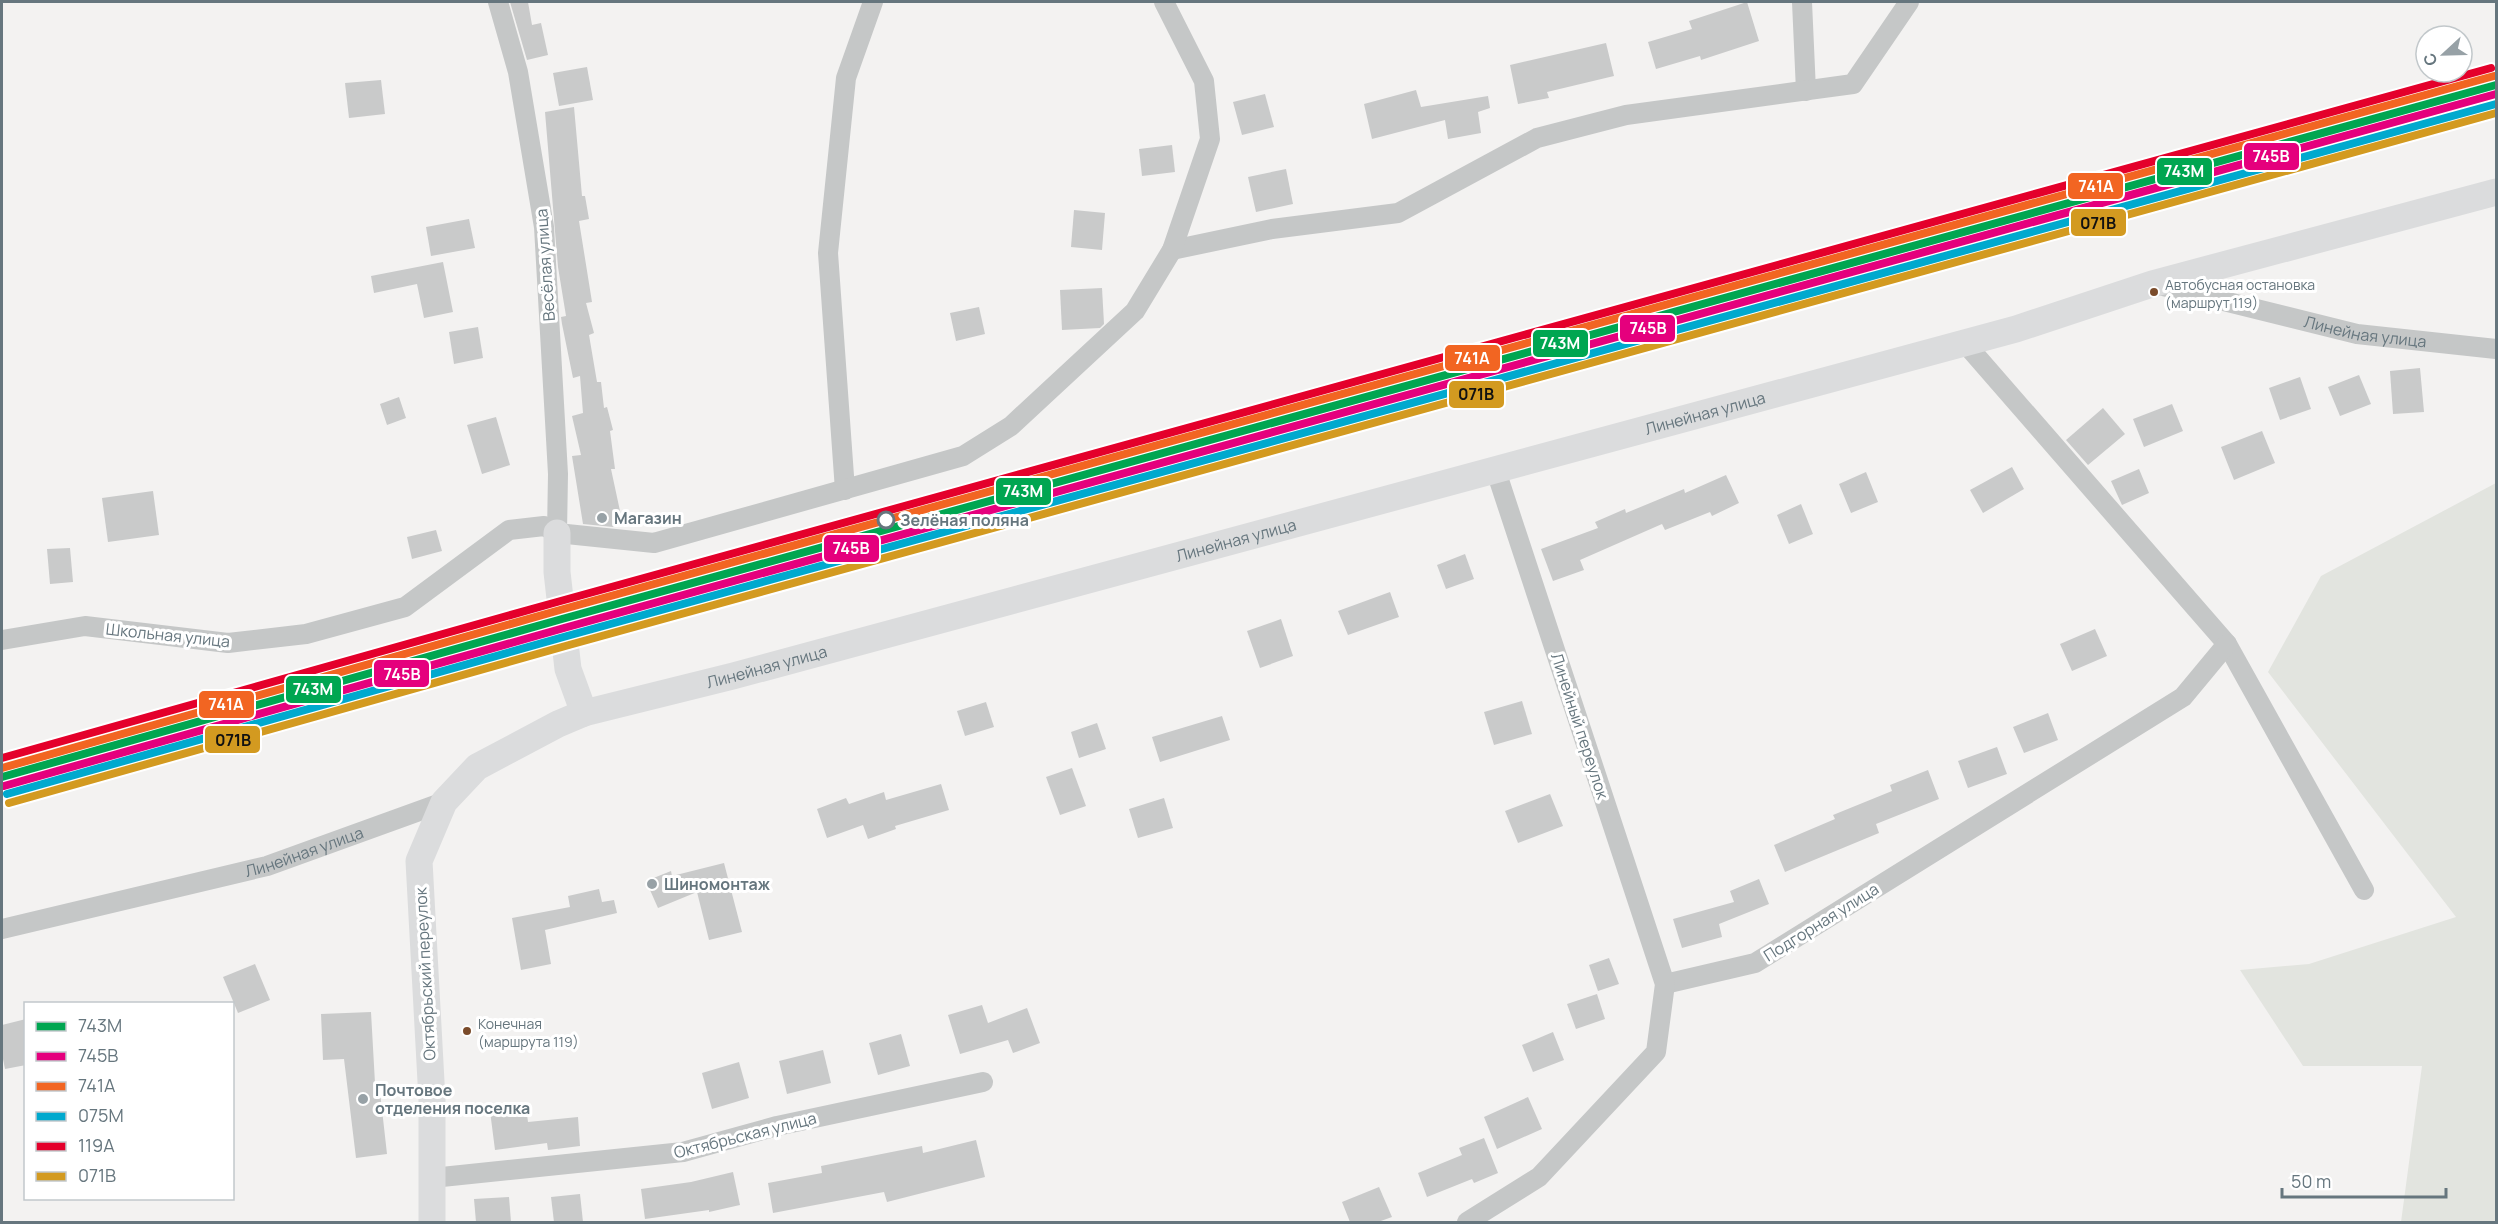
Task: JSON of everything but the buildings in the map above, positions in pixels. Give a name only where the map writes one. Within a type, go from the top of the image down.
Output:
[{"type":"street","name":"Весёлая улица","points":[[498,2],[518,72],[544,227],[558,474],[557,533]]},
{"type":"street","points":[[845,490],[828,253],[846,78],[873,2]]},
{"type":"street","name":"Школьная улица","points":[[2,640],[85,626],[228,643],[306,634],[405,607],[509,531],[544,526],[557,533],[654,543],[963,456],[1011,426],[1135,311],[1172,250],[1210,140],[1204,81],[1164,2]]},
{"type":"street","points":[[1802,2],[1806,91]]},
{"type":"street","points":[[1172,250],[1272,229],[1398,213],[1537,138],[1626,115],[1853,84],[1909,2]]},
{"type":"street","points":[[2152,284],[2496,192]]},
{"type":"street","name":"Линейная улица","points":[[2,929],[267,866],[444,802],[477,767],[558,724],[584,713],[733,676],[2016,329],[2152,284],[2357,334],[2496,349]]},
{"type":"street","points":[[1965,342],[2227,644],[2364,890]]},
{"type":"street","name":"Линейный переулок","points":[[1496,468],[1665,984]]},
{"type":"street","points":[[557,533],[557,572],[568,669],[584,713]]},
{"type":"street","name":"Подгорная улица","points":[[1665,984],[1755,963],[2183,697],[2227,644]]},
{"type":"street","name":"Октябрьский переулок","points":[[432,1222],[432,1100],[419,861],[444,802]]},
{"type":"street","points":[[1467,1222],[1539,1178],[1656,1052],[1665,984]]},
{"type":"street","name":"Октябрьская улица","points":[[432,1178],[682,1152],[777,1126],[983,1082]]},
{"type":"shaded area","points":[[2496,483],[2496,1222],[2401,1222],[2422,1066],[2303,1066],[2240,970],[2309,964],[2456,917],[2268,672],[2321,576]]},
{"type":"transit line","name":"119А","points":[[2,758],[557,602],[2491,68]]},
{"type":"transit line","name":"741А","points":[[2,768],[560,610],[2494,76]]},
{"type":"transit line","name":"743М","points":[[2,777],[562,619],[2496,85]]},
{"type":"transit line","name":"745В","points":[[4,786],[564,628],[2496,94]]},
{"type":"transit line","name":"075М","points":[[7,794],[567,636],[2496,104]]},
{"type":"transit line","name":"071В","points":[[9,803],[569,645],[2496,113]]},
{"type":"place","name":"Автобусная остановка (маршрут 119)","points":[[2154,292]]},
{"type":"place","name":"Магазин","points":[[602,518]]},
{"type":"place","name":"Зелёная поляна","points":[[886,520]]},
{"type":"place","name":"Шиномонтаж","points":[[652,884]]},
{"type":"place","name":"Конечная (маршрута 119)","points":[[467,1031]]},
{"type":"place","name":"Почтовое отделения поселка","points":[[363,1099]]}]
